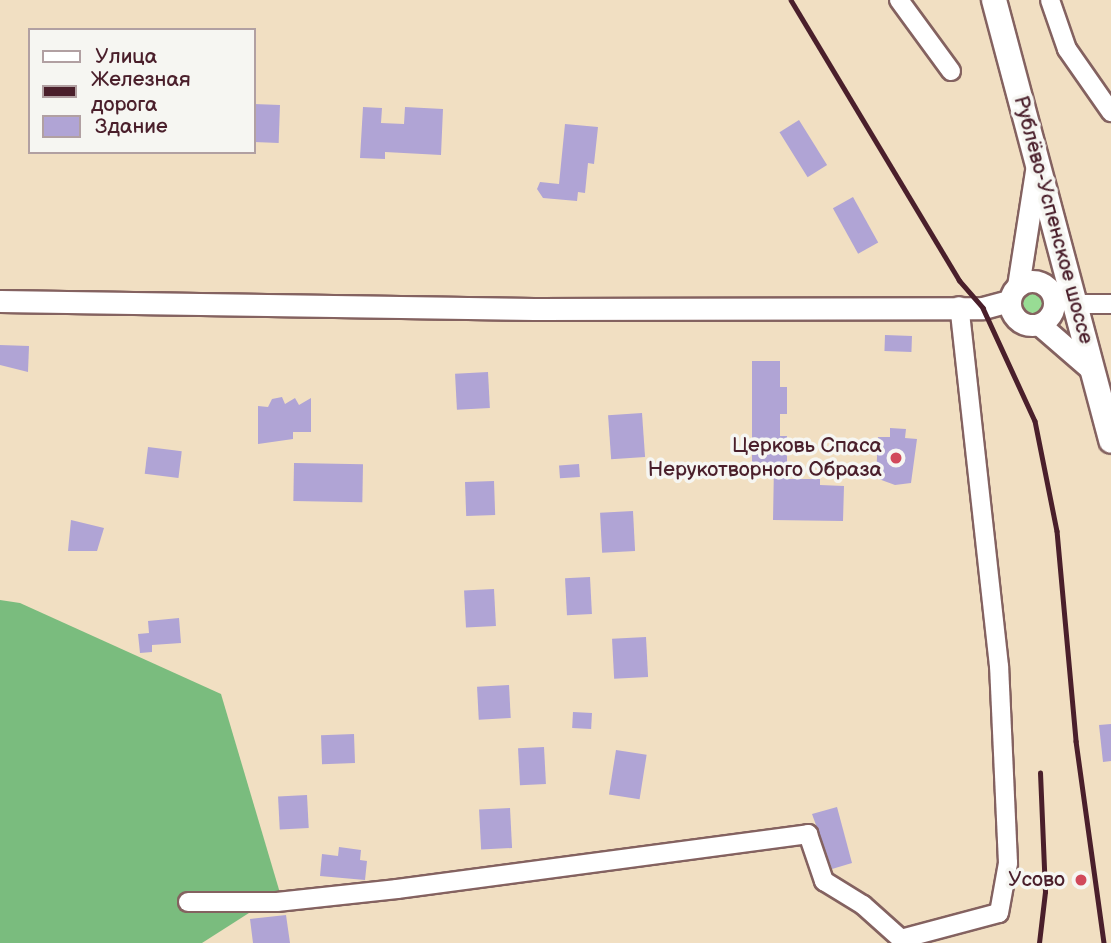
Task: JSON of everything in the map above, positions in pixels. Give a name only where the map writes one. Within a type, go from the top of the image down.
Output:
[{"type":"main road","name":"Рублёво-Успенское шоссе","points":[[994,0],[1038,160],[1065,303],[1093,371],[1111,441]]},
{"type":"street","points":[[899,0],[951,71]]},
{"type":"street","points":[[1049,0],[1067,49],[1111,112]]},
{"type":"street","points":[[1038,160],[1014,294],[1015,318],[1022,324],[1040,325],[1065,303]]},
{"type":"street","points":[[0,301],[534,309],[983,307],[1041,283],[1065,303],[1111,304]]},
{"type":"street","points":[[188,902],[277,902],[397,889],[808,834],[824,881],[863,905],[901,939],[999,913],[1008,863],[999,666],[960,306]]},
{"type":"street","points":[[1040,325],[1093,371]]},
{"type":"green space","points":[[1033,288],[1045,292],[1049,304],[1045,316],[1033,320],[1021,316],[1017,304],[1021,292]]},
{"type":"green space","points":[[0,600],[20,603],[221,694],[280,893],[202,943],[0,943]]},
{"type":"building","points":[[256,104],[280,105],[279,143],[256,142]]},
{"type":"building","points":[[363,107],[382,108],[381,123],[404,124],[405,107],[443,109],[441,155],[385,152],[385,159],[360,158]]},
{"type":"building","points":[[799,120],[827,165],[808,177],[779,132]]},
{"type":"building","points":[[565,124],[598,127],[594,164],[588,163],[585,193],[578,192],[577,201],[543,198],[537,189],[540,182],[559,184]]},
{"type":"building","points":[[853,197],[878,242],[858,254],[833,208]]},
{"type":"building","points":[[885,335],[912,336],[911,352],[884,351]]},
{"type":"building","points":[[0,345],[29,346],[28,372],[0,365]]},
{"type":"building","points":[[752,361],[780,361],[780,387],[787,387],[787,414],[780,414],[780,436],[787,436],[787,479],[820,479],[820,485],[844,486],[843,521],[773,520],[774,466],[752,466]]},
{"type":"building","points":[[488,372],[490,408],[457,410],[455,374]]},
{"type":"building","points":[[282,397],[285,404],[295,398],[299,405],[311,398],[311,432],[293,432],[293,439],[258,444],[258,406],[268,407],[272,399]]},
{"type":"building","points":[[642,413],[645,457],[611,459],[608,415]]},
{"type":"building","name":"Церковь Спаса Нерукотворного Образа","points":[[890,428],[906,429],[905,438],[917,439],[911,483],[895,485],[876,478],[878,437],[890,437]]},
{"type":"building","points":[[148,447],[182,451],[178,478],[145,474]]},
{"type":"building","points":[[294,463],[363,464],[362,502],[293,501]]},
{"type":"building","points":[[579,464],[580,477],[560,478],[559,465]]},
{"type":"building","points":[[494,481],[495,515],[466,516],[465,482]]},
{"type":"building","points":[[633,511],[635,551],[602,553],[600,513]]},
{"type":"building","points":[[71,520],[104,528],[97,551],[68,551]]},
{"type":"building","points":[[590,577],[592,614],[567,615],[565,578]]},
{"type":"building","points":[[494,589],[496,626],[466,628],[464,591]]},
{"type":"building","points":[[179,618],[181,643],[152,645],[152,652],[140,653],[138,634],[149,633],[148,621]]},
{"type":"building","points":[[646,637],[648,677],[614,679],[612,639]]},
{"type":"building","points":[[509,685],[511,718],[479,720],[477,687]]},
{"type":"building","points":[[573,712],[592,713],[591,729],[572,728]]},
{"type":"building","points":[[1111,724],[1111,761],[1103,762],[1099,725]]},
{"type":"building","points":[[354,734],[355,763],[322,764],[321,735]]},
{"type":"building","points":[[544,747],[546,784],[520,785],[518,748]]},
{"type":"building","points":[[616,750],[647,755],[640,799],[609,794]]},
{"type":"building","points":[[307,795],[309,828],[280,829],[278,797]]},
{"type":"building","points":[[837,807],[852,863],[832,869],[812,814]]},
{"type":"building","points":[[510,808],[512,848],[481,850],[479,810]]},
{"type":"building","points":[[339,847],[361,850],[360,860],[367,861],[365,880],[320,876],[322,854],[338,856]]},
{"type":"building","points":[[286,915],[290,943],[253,943],[250,919]]},
{"type":"railway","points":[[791,0],[959,280],[983,308],[1035,421],[1057,531],[1076,741],[1104,943]]},
{"type":"railway","points":[[1039,943],[1045,892],[1040,773]]},
{"type":"place","name":"Церковь Спаса Нерукотворного Образа","points":[[896,458]]},
{"type":"place","name":"Усово","points":[[1081,880]]}]
